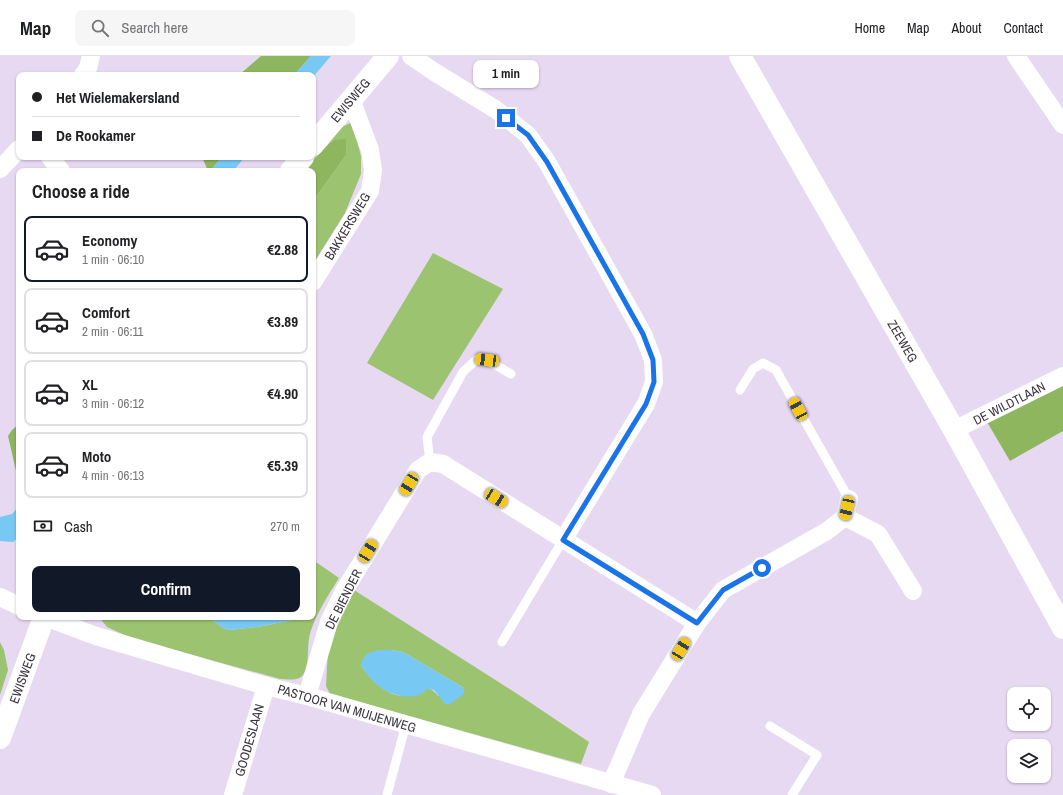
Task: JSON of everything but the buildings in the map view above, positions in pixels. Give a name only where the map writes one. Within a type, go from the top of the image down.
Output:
[{"type":"street","points":[[85,72],[88,68],[91,56]]},
{"type":"street","name":"EWISWEG","points":[[316,141],[388,56]]},
{"type":"street","points":[[411,56],[495,109],[528,135],[547,162],[639,327],[653,360],[654,382],[646,404],[563,540]]},
{"type":"street","name":"ZEEWEG","points":[[740,56],[954,430],[1063,628]]},
{"type":"street","points":[[1016,56],[1063,125]]},
{"type":"street","name":"BAKKERSWEG","points":[[316,277],[370,191],[373,170],[370,150],[351,99]]},
{"type":"street","points":[[0,169],[16,152]]},
{"type":"street","points":[[52,160],[59,168]]},
{"type":"street","points":[[294,168],[300,160]]},
{"type":"street","name":"DE WILDTLAAN","points":[[954,430],[1063,376]]},
{"type":"street","points":[[430,462],[443,464],[697,623]]},
{"type":"street","name":"DE BIENDER","points":[[308,696],[329,622],[344,591],[418,470],[430,462]]},
{"type":"street","points":[[611,784],[641,714],[697,623],[723,590],[827,531],[845,517],[849,499]]},
{"type":"street","points":[[845,517],[878,534],[913,591]]},
{"type":"street","points":[[0,597],[16,605]]},
{"type":"street","name":"EWISWEG","points":[[0,738],[43,620]]},
{"type":"street","name":"PASTOOR VAN MUIJENWEG","points":[[52,620],[96,636],[266,686],[308,696],[652,795]]},
{"type":"street","name":"GOODESLAAN","points":[[233,795],[266,686]]},
{"type":"lane","points":[[430,462],[427,437],[463,372],[477,359],[487,360],[511,374]]},
{"type":"lane","points":[[740,390],[753,369],[763,363],[776,370],[849,499]]},
{"type":"lane","points":[[502,642],[563,540]]},
{"type":"lane","points":[[387,795],[406,724]]},
{"type":"lane","points":[[770,726],[817,755],[792,795]]},
{"type":"green space","points":[[261,56],[311,56],[297,72],[242,72]]},
{"type":"green space","points":[[352,122],[361,156],[361,174],[345,213],[316,259],[316,197],[346,155],[324,148],[342,127]]},
{"type":"green space","points":[[346,139],[346,155],[316,197],[316,168],[307,168],[314,160],[316,160],[316,157],[324,148],[335,140]]},
{"type":"green space","points":[[203,160],[219,160],[213,168],[207,168]]},
{"type":"green space","points":[[433,253],[503,289],[433,400],[367,363]]},
{"type":"green space","points":[[1063,384],[1063,431],[1010,461],[987,422]]},
{"type":"green space","points":[[16,427],[16,471],[8,436]]},
{"type":"green space","points":[[316,562],[339,578],[321,607],[316,619]]},
{"type":"green space","points":[[354,590],[519,695],[589,742],[581,764],[330,694],[326,686],[328,649],[337,619]],"holes":[[[380,650],[403,652],[464,688],[438,696],[430,689],[422,690],[410,696],[398,695],[385,690],[374,682],[361,666]]]},
{"type":"green space","points":[[101,620],[213,620],[223,628],[230,630],[257,627],[293,620],[316,620],[309,639],[306,669],[301,677],[291,680],[280,679],[131,638],[107,627]]},
{"type":"green space","points":[[0,642],[4,650],[8,670],[0,695]]},
{"type":"water","points":[[311,56],[331,56],[316,74],[316,72],[297,72]]},
{"type":"water","points":[[219,160],[242,160],[236,168],[213,168]]},
{"type":"water","points":[[16,509],[16,540],[13,542],[0,541],[0,517],[12,514]]},
{"type":"water","points":[[213,620],[293,620],[257,627],[230,630],[223,628]]},
{"type":"water","points":[[380,650],[403,652],[464,688],[464,694],[450,704],[445,704],[434,690],[427,689],[423,693],[411,697],[386,691],[375,683],[361,666],[367,654]]},
{"type":"route","points":[[506,118],[528,135],[547,162],[643,334],[653,360],[654,382],[646,404],[625,441],[563,540],[697,623],[723,590],[762,568]]}]
